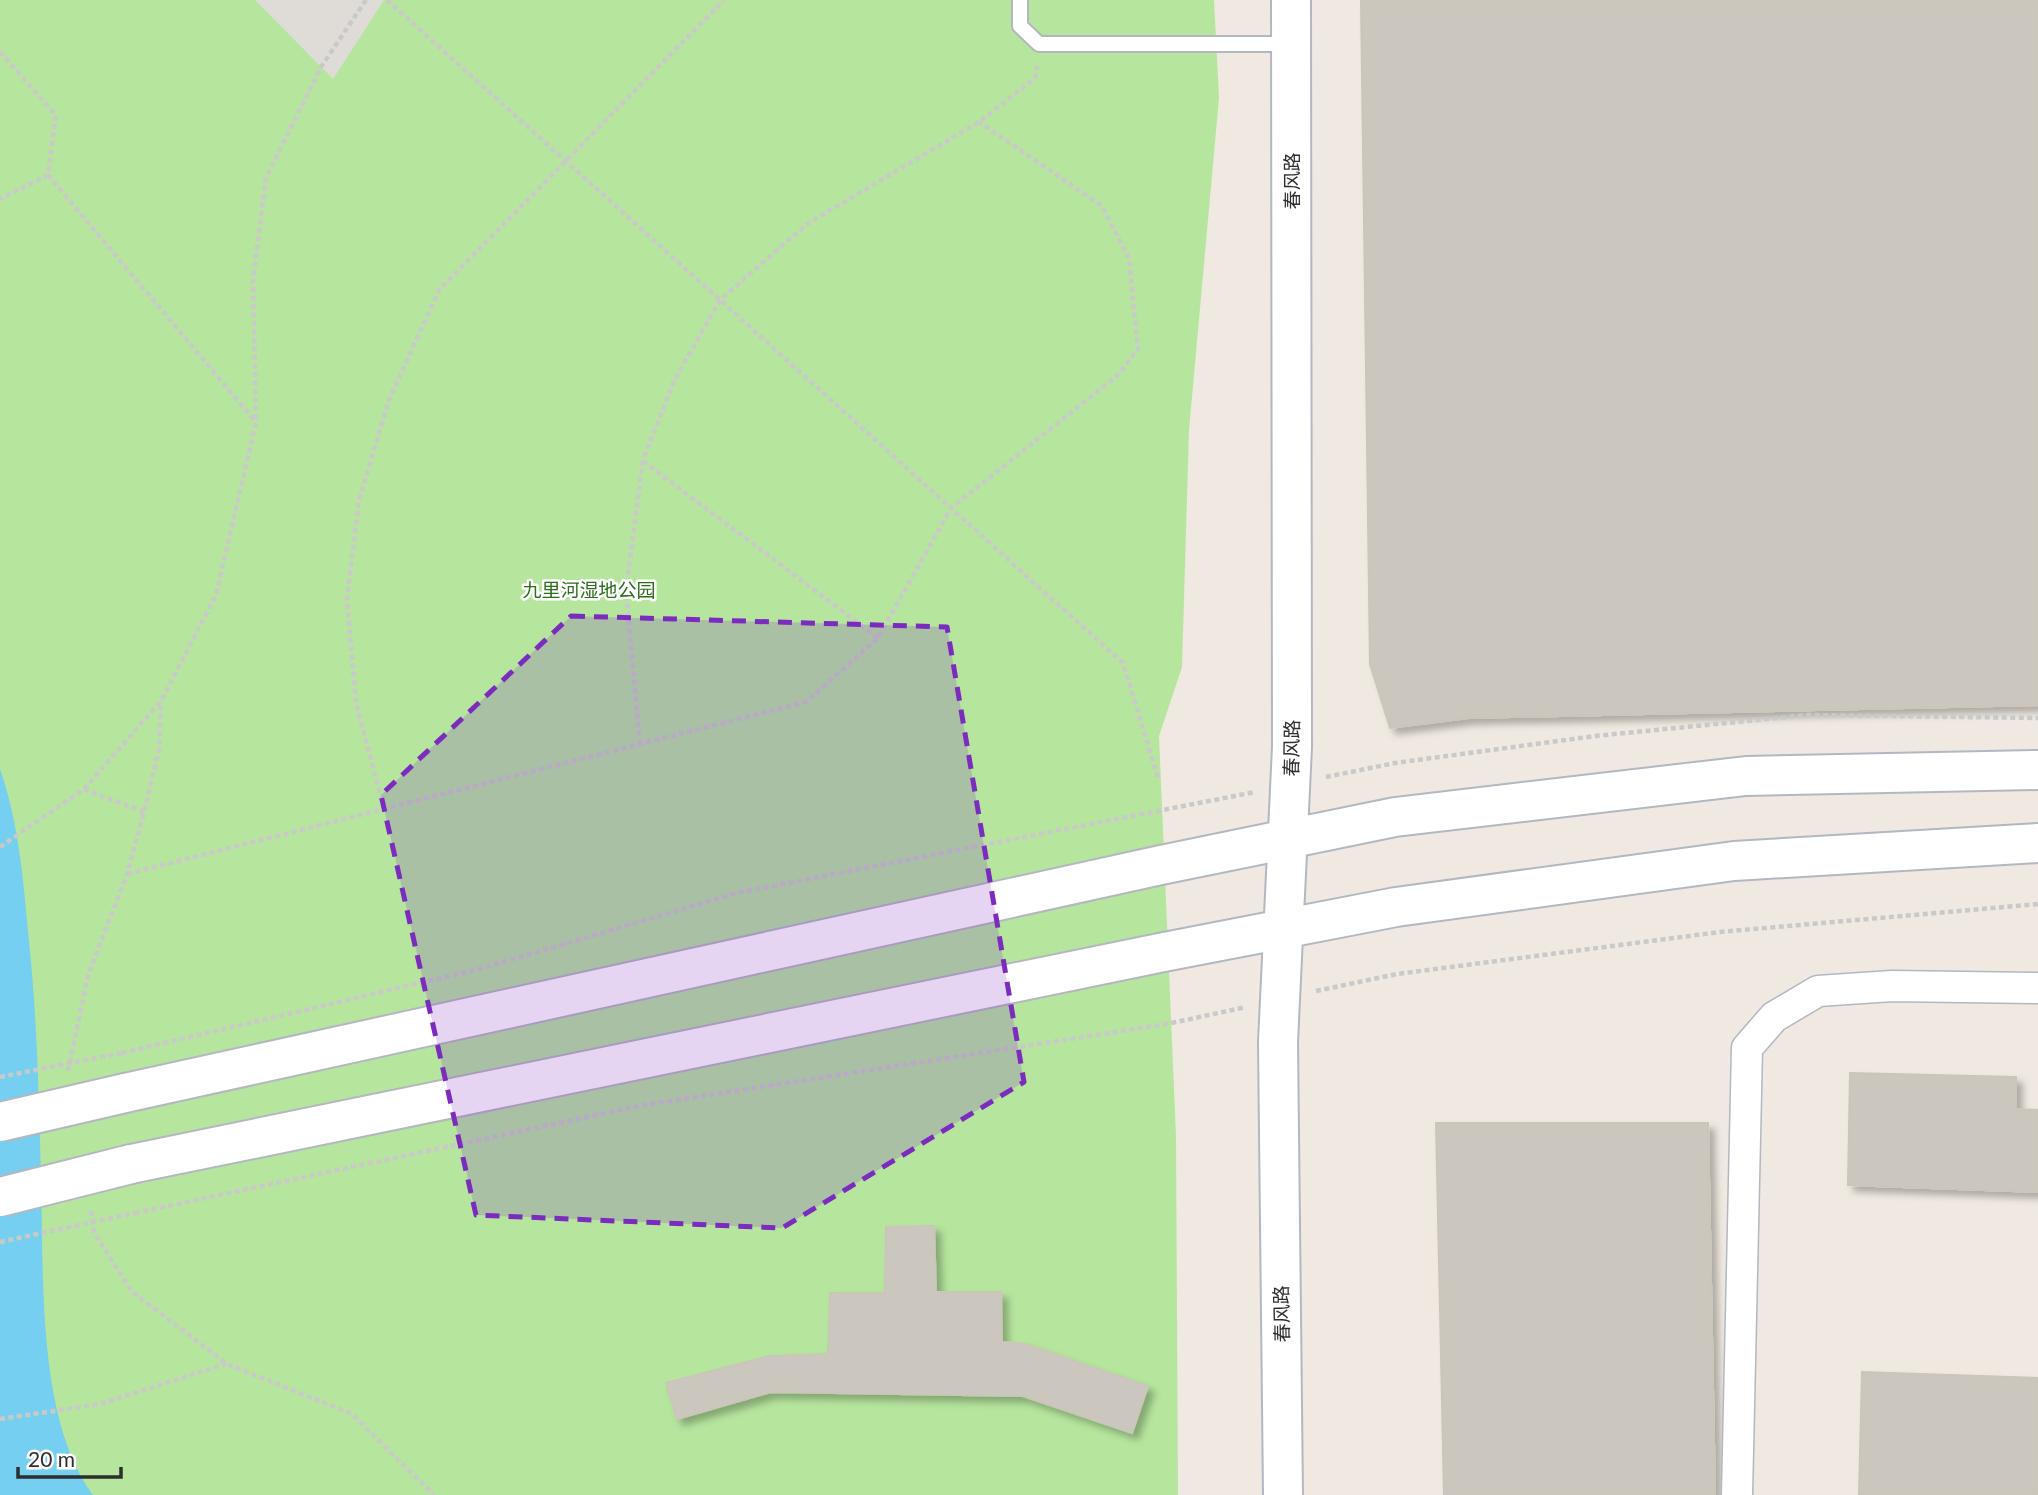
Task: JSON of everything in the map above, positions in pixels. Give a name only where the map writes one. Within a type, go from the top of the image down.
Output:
[{"type":"main road","name":"春风路","points":[[1283,1495],[1280,999],[1292,747],[1291,0]]},
{"type":"main road","points":[[0,1122],[1161,865],[1395,817],[1746,776],[2038,770]]},
{"type":"main road","points":[[0,1197],[131,1164],[1396,908],[1734,861],[2038,843]]},
{"type":"street","points":[[1737,1495],[1747,1048],[1774,1017],[1818,991],[1892,986],[2038,988]]},
{"type":"lane","points":[[1020,0],[1020,26],[1039,44],[1291,44]]},
{"type":"path","points":[[0,847],[84,789],[161,701],[216,595],[256,422],[253,280],[266,178],[321,67],[366,0]]},
{"type":"path","points":[[387,0],[1123,663],[1158,778]]},
{"type":"path","points":[[384,808],[356,703],[348,599],[359,500],[389,400],[439,290],[724,0]]},
{"type":"path","points":[[640,744],[626,591],[643,460],[674,381],[720,300],[807,224],[979,122],[1035,78],[1039,44]]},
{"type":"path","points":[[0,52],[56,115],[48,175],[256,422]]},
{"type":"path","points":[[127,874],[806,702],[878,638],[951,508],[1118,375],[1138,349],[1129,259],[1102,206],[979,122]]},
{"type":"path","points":[[0,199],[48,175]]},
{"type":"path","points":[[643,460],[878,638]]},
{"type":"path","points":[[84,789],[144,812]]},
{"type":"path","points":[[0,1242],[644,1105],[1167,1024],[1397,974],[1720,932],[2038,904]]},
{"type":"path","points":[[0,1077],[122,1053]]},
{"type":"path","points":[[0,1419],[100,1404],[227,1364]]},
{"type":"highlighted area","points":[[571,616],[947,627],[1024,1082],[782,1228],[476,1215],[381,795]]},
{"type":"green space","name":"九里河湿地公园","points":[[0,0],[1214,0],[1219,98],[1189,430],[1182,667],[1159,736],[1176,1136],[1178,1495],[0,1495]]},
{"type":"shaded area","points":[[255,0],[384,0],[333,79]]},
{"type":"water","points":[[0,769],[19,849],[31,962],[37,1055],[44,1300],[52,1386],[61,1427],[75,1463],[93,1495],[0,1495]]},
{"type":"building","points":[[1361,0],[2038,0],[2038,705],[1468,718],[1390,728],[1370,664]]},
{"type":"building","points":[[1850,1073],[2016,1077],[2016,1109],[2038,1110],[2038,1192],[1848,1185]]},
{"type":"building","points":[[1436,1123],[1708,1123],[1715,1495],[1444,1495]]},
{"type":"building","points":[[934,1226],[936,1292],[1001,1292],[1002,1342],[1025,1344],[1148,1386],[1132,1433],[1023,1396],[771,1392],[677,1419],[666,1383],[769,1356],[828,1354],[830,1293],[885,1293],[886,1227]]},
{"type":"building","points":[[1862,1372],[2038,1378],[2038,1495],[1859,1495]]}]
